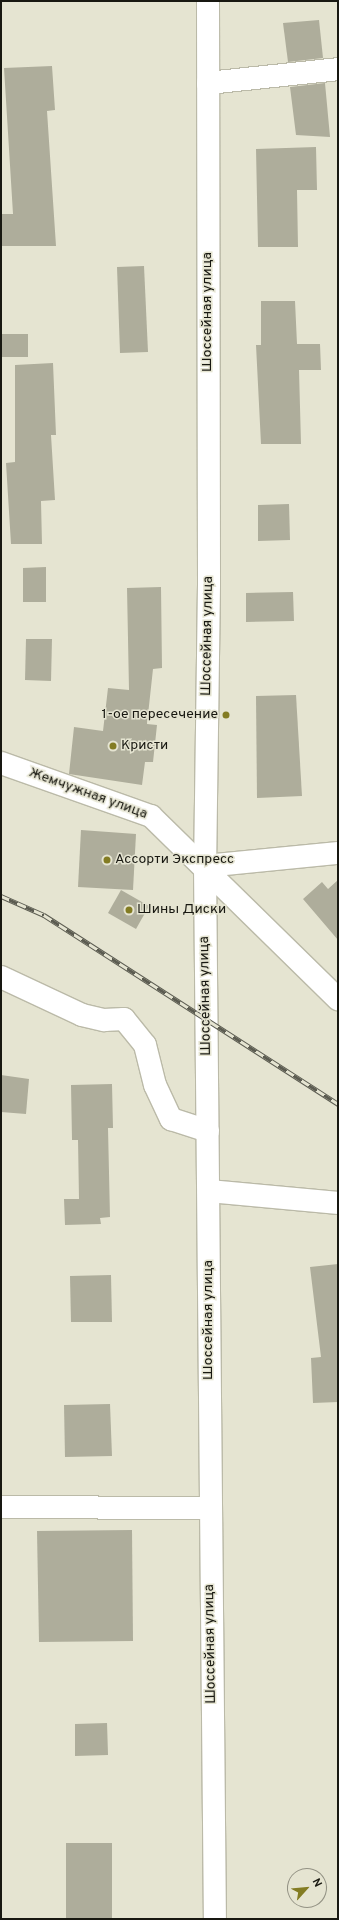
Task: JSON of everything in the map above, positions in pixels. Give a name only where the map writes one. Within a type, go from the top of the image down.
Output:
[{"type":"main road","name":"Шоссейная улица","points":[[208,1],[205,866],[209,1191],[209,1508],[215,1919]]},
{"type":"main road","points":[[208,83],[338,69]]},
{"type":"main road","name":"Жемчужная улица","points":[[1,764],[150,816],[205,866],[338,999]]},
{"type":"main road","points":[[205,866],[338,853]]},
{"type":"main road","points":[[1,977],[82,1015],[104,1020],[124,1019],[145,1045],[155,1085],[171,1119],[208,1130]]},
{"type":"main road","points":[[209,1191],[338,1203]]},
{"type":"main road","points":[[1,1506],[209,1508]]},
{"type":"building","points":[[319,20],[323,58],[288,62],[283,23]]},
{"type":"building","points":[[52,66],[55,110],[47,111],[56,246],[1,246],[1,214],[13,214],[4,68]]},
{"type":"building","points":[[325,83],[330,137],[296,135],[290,87]]},
{"type":"building","points":[[316,147],[317,190],[297,190],[298,247],[258,247],[256,149]]},
{"type":"building","points":[[144,266],[148,352],[120,353],[117,267]]},
{"type":"building","points":[[261,301],[295,301],[297,344],[320,344],[321,370],[299,370],[301,444],[261,444],[256,345],[261,345]]},
{"type":"building","points":[[1,334],[28,334],[28,357],[1,357]]},
{"type":"building","points":[[53,363],[56,435],[51,435],[55,500],[41,501],[42,544],[11,544],[6,463],[15,462],[15,365]]},
{"type":"building","points":[[289,504],[290,540],[258,541],[258,505]]},
{"type":"building","points":[[46,567],[46,602],[23,602],[23,568]]},
{"type":"building","name":"Кристи","points":[[161,587],[162,668],[153,669],[147,724],[157,725],[153,762],[145,762],[142,785],[69,774],[74,727],[103,731],[108,688],[129,690],[127,588]]},
{"type":"building","points":[[293,592],[294,621],[246,622],[246,593]]},
{"type":"building","points":[[26,639],[52,639],[51,681],[25,680]]},
{"type":"building","points":[[296,695],[302,796],[257,798],[256,696]]},
{"type":"building","name":"Ассорти Экспресс","points":[[81,830],[136,834],[133,890],[78,887]]},
{"type":"building","points":[[338,880],[338,940],[303,899],[322,882],[328,889]]},
{"type":"building","name":"Шины Диски","points":[[121,890],[149,906],[136,929],[108,913]]},
{"type":"building","points":[[1,1075],[29,1079],[26,1114],[1,1112]]},
{"type":"building","points":[[112,1084],[113,1128],[108,1128],[110,1217],[100,1218],[101,1224],[65,1225],[64,1199],[79,1199],[78,1140],[72,1140],[71,1085]]},
{"type":"building","points":[[338,1264],[338,1402],[313,1403],[311,1358],[321,1357],[310,1267]]},
{"type":"building","points":[[111,1275],[112,1322],[71,1322],[70,1276]]},
{"type":"building","points":[[110,1404],[112,1456],[65,1457],[64,1405]]},
{"type":"building","points":[[132,1530],[133,1641],[39,1642],[37,1531]]},
{"type":"building","points":[[107,1723],[108,1755],[75,1756],[75,1724]]},
{"type":"building","points":[[66,1843],[112,1843],[112,1919],[66,1919]]},
{"type":"railway","points":[[1,896],[44,915],[338,1104]]},
{"type":"place","name":"1-ое пересечение","points":[[226,715]]},
{"type":"place","name":"Кристи","points":[[113,746]]},
{"type":"place","name":"Ассорти Экспресс","points":[[107,860]]},
{"type":"place","name":"Шины Диски","points":[[129,910]]}]
